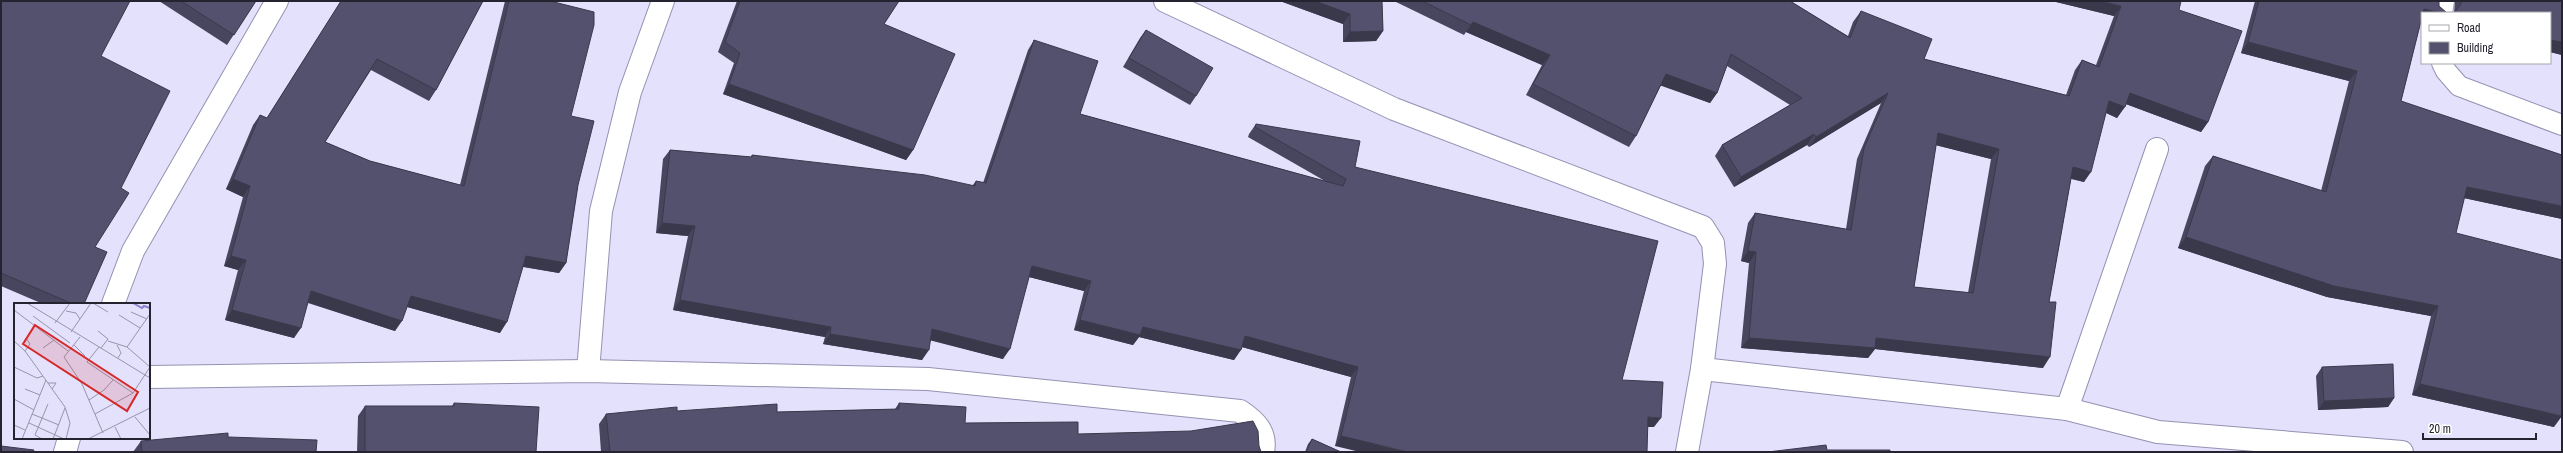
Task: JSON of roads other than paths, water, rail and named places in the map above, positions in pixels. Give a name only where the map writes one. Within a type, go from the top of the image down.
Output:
[{"type":"street","points":[[113,303],[133,251],[277,1]]},
{"type":"street","points":[[588,371],[601,211],[630,92],[663,1]]},
{"type":"street","points":[[1165,1],[1394,109],[1703,227],[1713,243],[1715,264],[1702,369],[1687,452]]},
{"type":"street","points":[[2067,409],[2157,149]]},
{"type":"street","points":[[1702,369],[2067,409],[2158,432],[2402,452]]},
{"type":"street","points":[[150,377],[588,371],[928,379],[1240,411],[1257,423],[1265,442],[1263,452]]},
{"type":"street","points":[[65,452],[69,439]]},
{"type":"lane","points":[[2442,12],[2444,1]]},
{"type":"lane","points":[[2442,64],[2446,72],[2460,86],[2562,124]]}]
